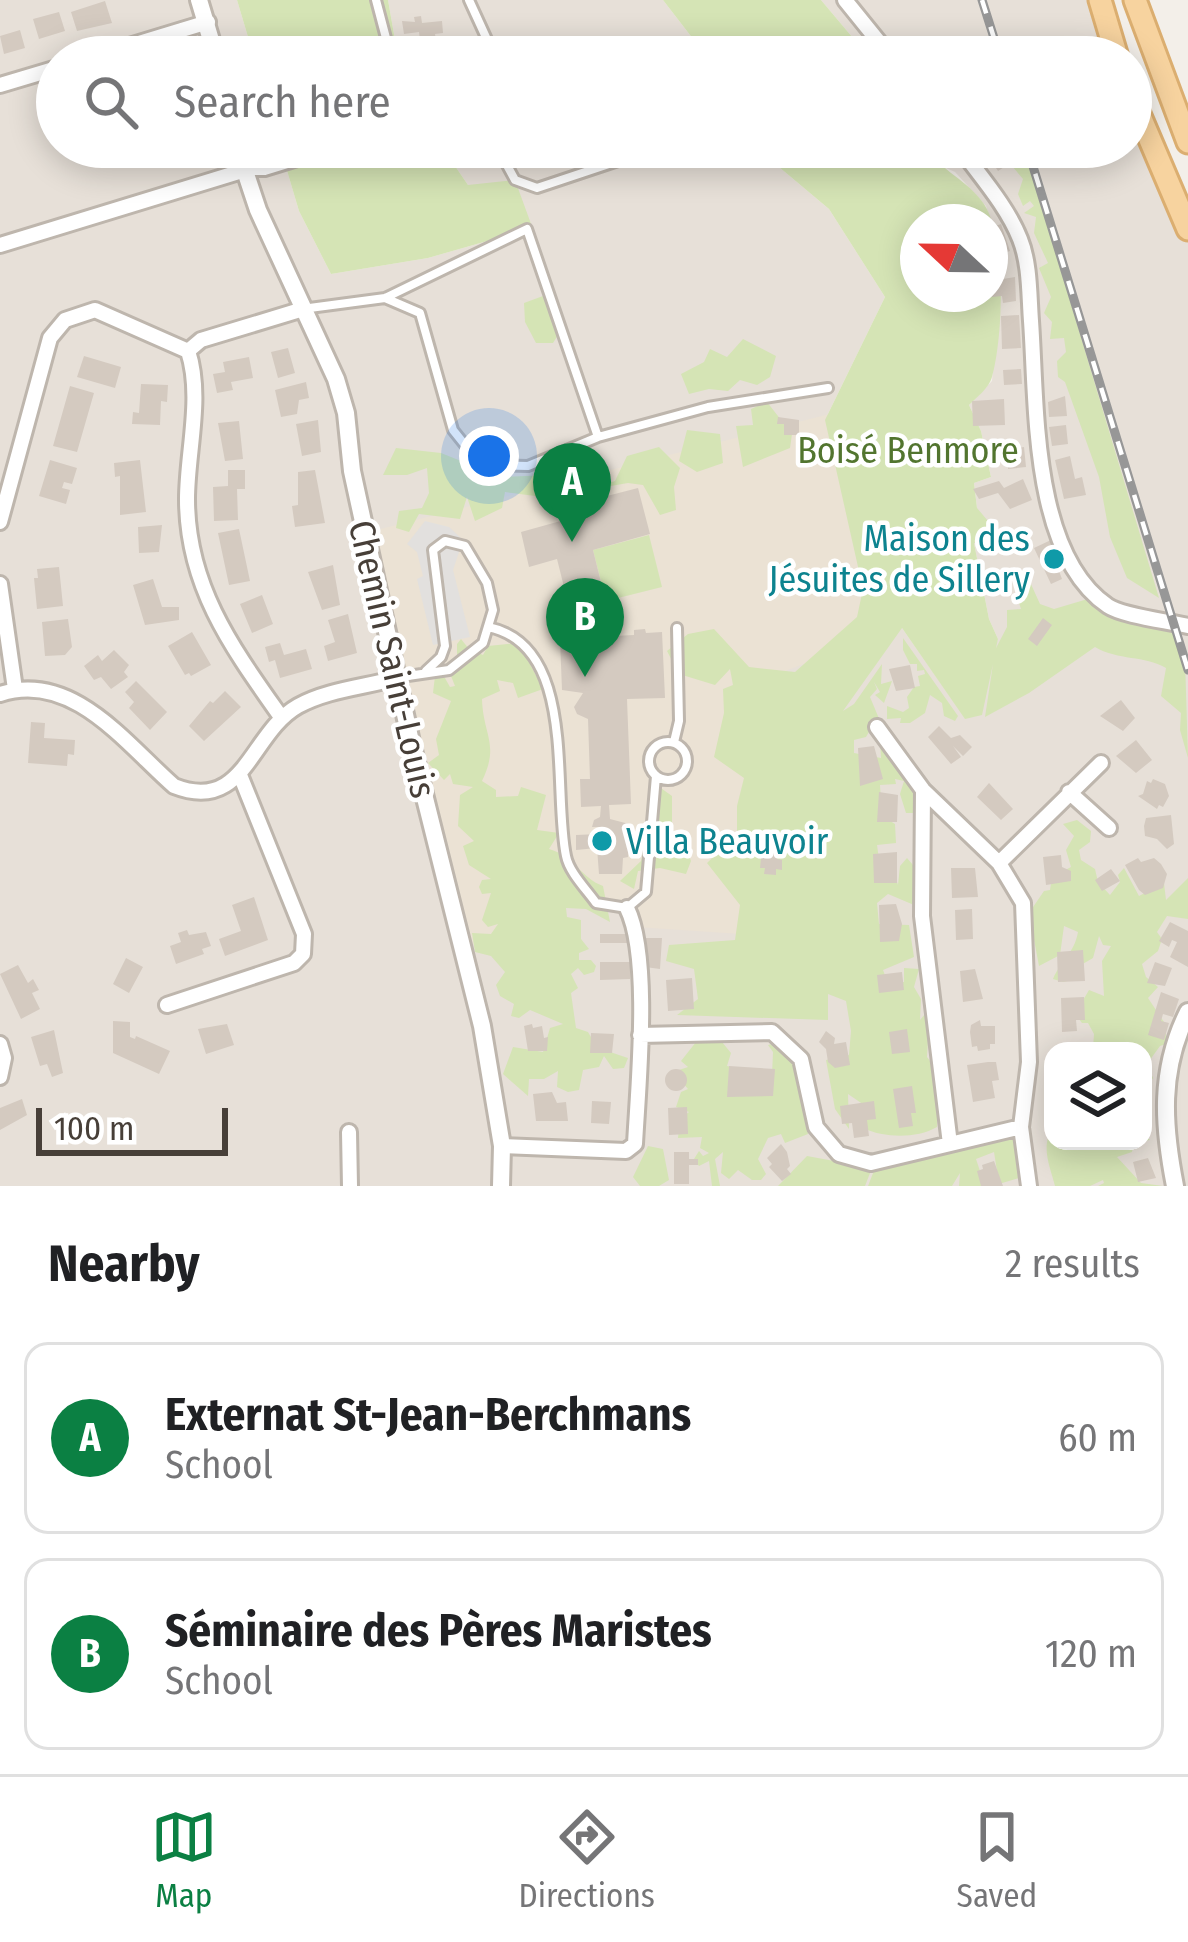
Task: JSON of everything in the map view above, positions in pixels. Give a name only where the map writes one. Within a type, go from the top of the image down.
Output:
[{"type":"main road","points":[[1100,0],[1111,36]]},
{"type":"main road","points":[[1135,0],[1148,36]]},
{"type":"main road","points":[[1152,46],[1188,142]]},
{"type":"main road","points":[[1152,144],[1188,229]]},
{"type":"street","points":[[199,0],[211,36]]},
{"type":"street","points":[[845,0],[874,36]]},
{"type":"street","points":[[162,36],[208,22]]},
{"type":"street","points":[[0,85],[36,74]]},
{"type":"street","name":"Chemin Saint-Louis","points":[[241,168],[300,310],[336,379],[346,413],[352,471],[435,844],[482,1026],[502,1146],[501,1186]]},
{"type":"street","points":[[974,168],[1021,241],[1028,275],[1041,461],[1062,544],[1079,577],[1110,608],[1188,626]]},
{"type":"street","points":[[0,244],[242,171]]},
{"type":"street","points":[[0,522],[39,366],[50,338],[64,320],[95,310],[188,351]]},
{"type":"street","points":[[188,351],[201,340],[300,310]]},
{"type":"street","points":[[188,351],[193,391],[187,502],[191,555],[204,596],[224,635],[281,717]]},
{"type":"street","points":[[0,584],[8,691],[58,694],[88,706],[174,785],[191,792],[209,793],[240,776],[281,717],[311,699],[400,677]]},
{"type":"street","points":[[877,727],[923,790],[999,862],[1023,903],[1029,1062],[1021,1127],[1029,1186]]},
{"type":"street","points":[[999,862],[1101,764]]},
{"type":"street","points":[[167,1005],[294,963],[303,954],[304,934],[240,776]]},
{"type":"street","points":[[923,790],[922,916],[950,1144]]},
{"type":"street","points":[[1069,793],[1109,828]]},
{"type":"street","points":[[502,1146],[626,1151],[634,1144],[640,1035],[636,927],[627,908]]},
{"type":"street","points":[[1177,1186],[1162,1114],[1171,1055],[1188,1012]]},
{"type":"street","points":[[640,1035],[772,1032],[801,1059],[816,1127],[839,1154],[871,1162],[1021,1127]]},
{"type":"street","points":[[0,1044],[4,1058],[0,1078]]},
{"type":"street","points":[[348,1185],[350,1132]]},
{"type":"lane","points":[[376,0],[385,36]]},
{"type":"lane","points":[[469,0],[485,36]]},
{"type":"lane","points":[[242,171],[275,168]]},
{"type":"lane","points":[[508,168],[515,180],[537,188],[597,168]]},
{"type":"lane","points":[[300,310],[385,298],[527,229],[598,436]]},
{"type":"lane","points":[[385,298],[420,313],[453,430],[481,465],[528,466],[598,436],[708,407],[828,388]]},
{"type":"lane","points":[[400,677],[449,670],[483,643],[493,610],[487,584],[465,546],[445,541],[433,550],[446,646],[426,670]]},
{"type":"lane","points":[[488,627],[505,630],[521,642],[551,689],[566,861],[596,903],[627,908],[646,892],[656,776],[650,765],[652,752],[661,743],[674,742],[686,754],[687,766],[674,779],[656,776]]},
{"type":"lane","points":[[674,742],[679,721],[677,628]]},
{"type":"shaded area","points":[[0,0],[237,0],[248,36],[36,36],[36,168],[286,168],[299,211],[331,274],[428,258],[515,233],[456,168],[780,168],[829,209],[885,297],[825,420],[902,628],[965,718],[998,639],[989,619],[974,543],[974,483],[991,477],[981,431],[969,405],[992,381],[998,312],[1008,312],[1008,204],[984,204],[946,168],[1152,168],[1152,144],[1188,229],[1188,1186],[0,1186]]},
{"type":"shaded area","points":[[388,0],[663,0],[691,36],[394,36]]},
{"type":"shaded area","points":[[821,0],[1100,0],[1111,36],[851,36]]},
{"type":"shaded area","points":[[849,409],[892,631],[769,677],[756,935],[636,927],[627,908],[556,904],[556,939],[461,945],[365,533]]},
{"type":"shaded area","points":[[425,521],[449,527],[463,540],[453,570],[470,637],[433,645],[417,579],[423,576],[417,552],[407,544]]},
{"type":"green space","points":[[237,0],[388,0],[394,36],[248,36]]},
{"type":"green space","points":[[663,0],[821,0],[851,36],[691,36]]},
{"type":"green space","points":[[286,168],[456,168],[468,185],[515,180],[534,232],[428,258],[331,274],[299,211]]},
{"type":"green space","name":"Boisé Benmore","points":[[780,168],[945,168],[984,204],[900,204],[900,312],[1000,312],[990,381],[969,405],[981,431],[991,477],[974,483],[977,508],[999,534],[974,543],[989,619],[998,639],[996,648],[1007,627],[1007,610],[1021,609],[1024,585],[1030,582],[1040,604],[1054,609],[1091,598],[1122,620],[1168,630],[1181,641],[1177,645],[1185,659],[1188,758],[1180,730],[1181,713],[1161,696],[1166,668],[1095,647],[985,717],[993,664],[982,715],[965,719],[902,628],[843,711],[854,704],[882,664],[881,684],[892,681],[884,703],[875,695],[880,692],[874,682],[877,689],[870,697],[880,721],[875,725],[884,721],[889,733],[877,741],[872,727],[866,737],[854,740],[854,753],[881,758],[880,741],[913,786],[913,813],[906,813],[900,794],[904,781],[880,785],[882,816],[895,824],[896,843],[877,845],[880,866],[891,863],[898,885],[900,866],[907,858],[919,872],[914,905],[888,894],[877,903],[879,924],[909,925],[914,957],[883,970],[888,983],[904,982],[904,968],[919,969],[914,987],[921,999],[920,1020],[930,1008],[927,1057],[938,1081],[937,1127],[910,1135],[863,1128],[867,1107],[848,1094],[849,1129],[835,1109],[826,1060],[849,1055],[846,1001],[828,994],[828,1020],[677,1015],[698,999],[694,969],[666,961],[669,945],[735,940],[740,905],[707,863],[737,834],[744,778],[714,757],[724,713],[723,689],[733,685],[730,669],[715,685],[679,674],[667,651],[688,634],[714,629],[749,667],[795,672],[857,617],[863,589],[825,420],[885,297],[829,209]]},
{"type":"green space","points":[[1014,168],[1030,168],[1159,598],[1127,578],[1110,537],[1099,477],[1065,382],[1058,377],[1057,361],[1066,352],[1064,338],[1050,339],[1052,322],[1044,313],[1051,297],[1039,268],[1048,263],[1034,233],[1036,217],[1024,213],[1034,206],[1030,201],[1023,206],[1018,194],[1023,179]]},
{"type":"green space","points":[[543,296],[565,324],[553,343],[536,343],[525,322],[524,303]]},
{"type":"green space","points":[[743,339],[776,356],[770,377],[757,385],[740,380],[728,391],[689,394],[681,374],[704,362],[710,349],[727,357]]},
{"type":"green space","points":[[767,402],[792,434],[790,448],[743,467],[736,426],[753,425],[751,409]]},
{"type":"green space","points":[[687,430],[720,434],[723,463],[697,472],[679,461]]},
{"type":"green space","points":[[659,447],[680,468],[674,487],[676,510],[660,515],[643,485],[576,492],[615,481],[627,456]]},
{"type":"green space","points":[[396,448],[441,453],[501,477],[572,474],[543,497],[505,492],[502,508],[475,521],[467,497],[460,519],[419,514],[409,532],[396,528],[399,511],[422,508],[429,493],[427,468],[407,475],[383,475]]},
{"type":"green space","points":[[649,535],[662,587],[606,601],[593,550]]},
{"type":"green space","points":[[903,638],[958,716],[955,721],[944,716],[942,703],[930,695],[925,713],[910,723],[887,719],[887,706],[903,712],[909,708],[907,697],[920,686],[918,676],[925,674],[917,671],[917,664],[910,664]]},
{"type":"green space","points":[[461,639],[483,655],[488,646],[519,643],[543,689],[518,698],[513,683],[497,680],[500,691],[482,699],[490,758],[482,781],[496,790],[496,797],[518,796],[521,787],[546,795],[537,830],[559,833],[549,849],[603,886],[610,922],[586,909],[566,908],[567,917],[581,920],[581,939],[589,949],[579,953],[579,960],[591,960],[596,966],[594,972],[584,975],[578,968],[571,974],[578,988],[571,993],[576,1028],[588,1032],[605,1049],[628,1058],[624,1068],[613,1069],[604,1056],[599,1067],[583,1070],[579,1090],[557,1087],[558,1071],[544,1079],[529,1079],[528,1096],[503,1074],[513,1047],[543,1052],[550,1028],[563,1024],[530,1010],[519,1018],[511,1016],[514,1004],[500,996],[496,985],[505,972],[491,956],[475,952],[472,933],[491,934],[498,924],[488,927],[482,920],[491,893],[482,894],[479,887],[482,880],[491,879],[469,865],[463,846],[474,841],[458,826],[460,795],[473,787],[453,784],[450,774],[444,780],[428,763],[439,755],[436,739],[451,701],[433,693],[435,676],[441,671],[450,687],[455,686],[447,666],[457,661]]},
{"type":"green space","points":[[658,786],[672,796],[672,839],[685,846],[691,861],[686,874],[660,868],[638,871],[634,889],[620,881],[641,861]]},
{"type":"green space","points":[[1077,820],[1091,831],[1090,842],[1079,850],[1081,860],[1095,869],[1098,882],[1110,895],[1124,868],[1139,896],[1164,883],[1166,900],[1188,878],[1188,919],[1167,916],[1157,932],[1162,939],[1158,951],[1142,964],[1146,977],[1158,987],[1148,998],[1166,1025],[1166,1044],[1152,1057],[1152,1042],[1093,1042],[1088,1023],[1075,1014],[1089,990],[1104,996],[1102,961],[1111,946],[1103,945],[1099,936],[1093,958],[1081,965],[1080,978],[1053,979],[1078,932],[1064,926],[1060,955],[1039,966],[1029,913],[1044,891],[1050,890],[1052,877],[1071,867],[1066,850],[1074,836],[1063,824]]},
{"type":"green space","points":[[700,1037],[722,1042],[731,1053],[727,1066],[772,1075],[773,1052],[768,1045],[783,1041],[798,1066],[808,1134],[785,1143],[781,1134],[768,1138],[758,1159],[766,1174],[761,1180],[738,1170],[729,1179],[721,1173],[723,1152],[715,1159],[720,1186],[712,1186],[709,1161],[699,1166],[694,1159],[699,1151],[703,1156],[709,1153],[700,1148],[702,1137],[678,1138],[680,1119],[689,1112],[676,1107],[681,1092],[688,1089],[679,1070],[688,1067],[681,1061]]},
{"type":"green space","points":[[1014,1134],[1019,1178],[999,1184],[994,1152],[976,1159],[985,1186],[959,1186],[960,1173],[952,1186],[868,1186],[875,1168]]},
{"type":"green space","points":[[648,1146],[663,1149],[669,1180],[659,1186],[640,1186],[633,1177]]},
{"type":"green space","points":[[1047,1150],[1132,1150],[1117,1157],[1141,1183],[1163,1186],[1098,1186],[1103,1180],[1090,1186],[1055,1186]]},
{"type":"green space","points":[[807,1156],[872,1168],[865,1186],[778,1186]]},
{"type":"building","points":[[105,1],[112,23],[77,31],[71,12]]},
{"type":"building","points":[[59,12],[65,31],[38,36],[33,19]]},
{"type":"building","points":[[421,16],[422,23],[442,21],[443,33],[404,34],[402,21],[415,22],[414,17]]},
{"type":"building","points":[[20,30],[25,48],[4,54],[0,36]]},
{"type":"building","points":[[1015,277],[1016,301],[1008,302],[1008,278]]},
{"type":"building","points":[[1019,315],[1021,348],[1002,349],[1001,316]]},
{"type":"building","points":[[288,348],[295,373],[278,378],[271,352]]},
{"type":"building","points":[[84,356],[121,367],[115,388],[77,377]]},
{"type":"building","points":[[249,357],[253,378],[231,382],[233,390],[217,393],[213,374],[225,372],[223,362]]},
{"type":"building","points":[[1021,369],[1022,384],[1004,385],[1003,370]]},
{"type":"building","points":[[306,382],[309,398],[299,400],[297,414],[281,417],[275,390]]},
{"type":"building","points":[[141,384],[168,385],[167,402],[161,401],[160,425],[132,424],[133,412],[139,413]]},
{"type":"building","points":[[70,386],[94,393],[77,452],[53,446]]},
{"type":"building","points":[[1065,396],[1067,416],[1049,417],[1048,402]]},
{"type":"building","points":[[1004,399],[1005,425],[973,426],[972,401]]},
{"type":"building","points":[[778,417],[799,420],[799,435],[784,435]]},
{"type":"building","points":[[318,420],[321,452],[302,456],[296,424]]},
{"type":"building","points":[[239,421],[243,459],[225,461],[218,423]]},
{"type":"building","points":[[1066,425],[1068,444],[1052,446],[1049,427]]},
{"type":"building","points":[[1024,447],[1026,467],[1008,469],[1006,450]]},
{"type":"building","points":[[1070,456],[1075,479],[1082,477],[1086,495],[1064,499],[1055,460]]},
{"type":"building","points":[[50,460],[77,468],[72,484],[64,482],[62,488],[70,490],[66,504],[39,496]]},
{"type":"building","points":[[140,460],[146,512],[120,515],[120,476],[115,477],[114,463]]},
{"type":"building","points":[[228,470],[245,470],[245,489],[237,489],[238,520],[214,521],[213,487],[228,486]]},
{"type":"building","points":[[315,470],[325,523],[295,527],[292,506],[298,505],[298,472]]},
{"type":"building","points":[[1023,479],[1032,500],[1010,509],[998,493],[979,499],[973,489],[999,481],[1004,488]]},
{"type":"building","points":[[638,488],[650,534],[593,550],[604,594],[568,603],[557,559],[529,567],[521,532],[575,517],[572,505]]},
{"type":"building","points":[[162,525],[159,552],[139,553],[138,527]]},
{"type":"building","points":[[239,529],[250,581],[229,585],[218,533]]},
{"type":"building","points":[[1051,540],[1063,569],[1059,571],[1062,579],[1051,584],[1034,548]]},
{"type":"building","points":[[333,565],[340,605],[322,610],[308,572]]},
{"type":"building","points":[[59,567],[63,606],[37,609],[37,569]]},
{"type":"building","points":[[153,579],[162,607],[179,607],[179,620],[145,625],[133,585]]},
{"type":"building","points":[[262,595],[273,624],[252,633],[240,604]]},
{"type":"building","points":[[348,614],[357,653],[328,661],[324,646],[335,642],[328,620]]},
{"type":"building","points":[[1043,618],[1052,625],[1037,646],[1028,639]]},
{"type":"building","points":[[68,619],[72,647],[65,655],[45,656],[42,622]]},
{"type":"building","points":[[645,629],[646,633],[662,632],[665,698],[627,699],[631,804],[609,805],[610,819],[629,824],[628,857],[623,858],[622,874],[599,874],[597,848],[576,850],[576,835],[599,834],[600,827],[592,827],[601,806],[581,807],[580,779],[590,779],[588,719],[574,707],[583,693],[562,690],[560,639],[634,635],[634,630]]},
{"type":"building","points":[[192,632],[211,665],[191,676],[185,675],[168,646]]},
{"type":"building","points":[[280,643],[284,655],[306,649],[312,669],[280,678],[265,647]]},
{"type":"building","points":[[114,650],[129,665],[124,672],[128,677],[111,689],[101,677],[94,680],[84,666],[98,655],[102,661]]},
{"type":"building","points":[[910,665],[915,688],[896,691],[889,669]]},
{"type":"building","points":[[136,681],[167,712],[150,730],[129,708],[134,702],[125,692]]},
{"type":"building","points":[[225,691],[241,707],[204,741],[189,726]]},
{"type":"building","points":[[1121,700],[1135,718],[1123,731],[1100,716]]},
{"type":"building","points":[[31,722],[45,723],[44,738],[75,740],[67,766],[28,763]]},
{"type":"building","points":[[939,726],[951,738],[960,735],[972,747],[963,756],[953,746],[961,757],[951,764],[928,737]]},
{"type":"building","points":[[1136,740],[1152,760],[1136,773],[1116,756]]},
{"type":"building","points":[[874,746],[883,779],[860,786],[858,748]]},
{"type":"building","points":[[1153,779],[1165,784],[1169,796],[1157,809],[1138,796]]},
{"type":"building","points":[[989,783],[1013,809],[1001,820],[977,797]]},
{"type":"building","points":[[879,792],[898,795],[897,822],[877,822]]},
{"type":"building","points":[[1171,815],[1174,844],[1167,849],[1145,836],[1144,826],[1146,818]]},
{"type":"building","points":[[767,852],[778,853],[777,859],[782,860],[782,870],[776,869],[776,875],[764,874],[765,868],[760,868]]},
{"type":"building","points":[[897,852],[897,883],[874,883],[873,854]]},
{"type":"building","points":[[1061,855],[1071,881],[1046,885],[1043,857]]},
{"type":"building","points":[[1138,858],[1141,862],[1154,858],[1161,864],[1167,874],[1163,888],[1145,895],[1139,890],[1125,865]]},
{"type":"building","points":[[951,868],[975,868],[978,897],[952,898]]},
{"type":"building","points":[[1111,869],[1120,881],[1102,891],[1095,880]]},
{"type":"building","points":[[254,897],[268,940],[225,956],[219,939],[241,931],[232,905]]},
{"type":"building","points":[[896,904],[902,924],[899,941],[880,942],[879,905]]},
{"type":"building","points":[[972,909],[973,939],[956,940],[955,910]]},
{"type":"building","points":[[1170,922],[1188,931],[1188,967],[1170,957],[1177,942],[1172,940],[1169,947],[1159,941]]},
{"type":"building","points":[[187,930],[189,935],[206,932],[211,946],[202,949],[204,954],[176,964],[170,946],[181,942],[178,933]]},
{"type":"building","points":[[600,934],[629,934],[629,943],[600,943]]},
{"type":"building","points":[[646,938],[662,938],[660,969],[645,967]]},
{"type":"building","points":[[1083,950],[1085,981],[1058,982],[1057,952]]},
{"type":"building","points":[[126,958],[143,967],[129,993],[113,984]]},
{"type":"building","points":[[600,962],[630,962],[630,979],[600,980]]},
{"type":"building","points":[[1155,962],[1172,968],[1165,986],[1147,983]]},
{"type":"building","points":[[18,965],[28,983],[33,979],[39,990],[32,993],[40,1009],[21,1019],[0,974]]},
{"type":"building","points":[[975,969],[983,999],[963,1002],[960,971]]},
{"type":"building","points":[[902,972],[904,990],[879,993],[877,975]]},
{"type":"building","points":[[692,978],[694,1009],[668,1011],[666,980]]},
{"type":"building","points":[[1161,992],[1179,999],[1173,1017],[1163,1014],[1161,1021],[1169,1023],[1164,1040],[1148,1035]]},
{"type":"building","points":[[1084,997],[1085,1020],[1076,1020],[1077,1031],[1062,1032],[1061,998]]},
{"type":"building","points":[[980,1020],[981,1026],[995,1026],[995,1044],[978,1051],[977,1046],[972,1047],[970,1032],[971,1025]]},
{"type":"building","points":[[113,1021],[130,1022],[130,1037],[170,1051],[159,1074],[113,1053]]},
{"type":"building","points":[[227,1024],[234,1045],[206,1054],[198,1029]]},
{"type":"building","points":[[532,1024],[533,1028],[542,1026],[544,1038],[548,1037],[547,1051],[528,1051],[524,1026]]},
{"type":"building","points":[[907,1029],[910,1052],[892,1054],[889,1032]]},
{"type":"building","points":[[54,1030],[63,1073],[52,1077],[47,1064],[40,1066],[31,1037]]},
{"type":"building","points":[[826,1031],[835,1038],[834,1044],[846,1042],[850,1065],[835,1068],[828,1062],[819,1042]]},
{"type":"building","points":[[591,1033],[614,1034],[612,1053],[590,1053]]},
{"type":"building","points":[[996,1062],[995,1098],[973,1102],[967,1065]]},
{"type":"building","points":[[729,1066],[775,1069],[773,1096],[727,1097]]},
{"type":"building","points":[[676,1069],[687,1080],[676,1091],[665,1080]]},
{"type":"building","points":[[912,1086],[913,1126],[899,1128],[893,1089]]},
{"type":"building","points":[[552,1092],[557,1103],[566,1102],[568,1121],[536,1121],[533,1094]]},
{"type":"building","points":[[22,1099],[27,1115],[0,1130],[0,1108]]},
{"type":"building","points":[[592,1101],[611,1102],[609,1124],[591,1123]]},
{"type":"building","points":[[874,1101],[876,1119],[867,1120],[869,1136],[854,1138],[852,1123],[842,1124],[840,1106]]},
{"type":"building","points":[[687,1107],[688,1134],[669,1135],[668,1108]]},
{"type":"building","points":[[781,1144],[791,1174],[782,1181],[767,1158]]},
{"type":"building","points":[[674,1152],[689,1152],[689,1159],[698,1159],[698,1165],[689,1165],[689,1184],[674,1184]]},
{"type":"building","points":[[1148,1158],[1156,1178],[1138,1182],[1133,1162]]},
{"type":"building","points":[[994,1161],[1003,1186],[981,1186],[977,1171]]},
{"type":"railway","points":[[982,0],[993,36]]},
{"type":"railway","points":[[1033,168],[1188,670]]},
{"type":"place","name":"Externat St-Jean-Berchmans","points":[[572,542]]},
{"type":"place","name":"Maison des Jésuites de Sillery","points":[[1054,559]]},
{"type":"place","name":"Séminaire des Pères Maristes","points":[[585,677]]},
{"type":"place","name":"Villa Beauvoir","points":[[602,841]]}]
